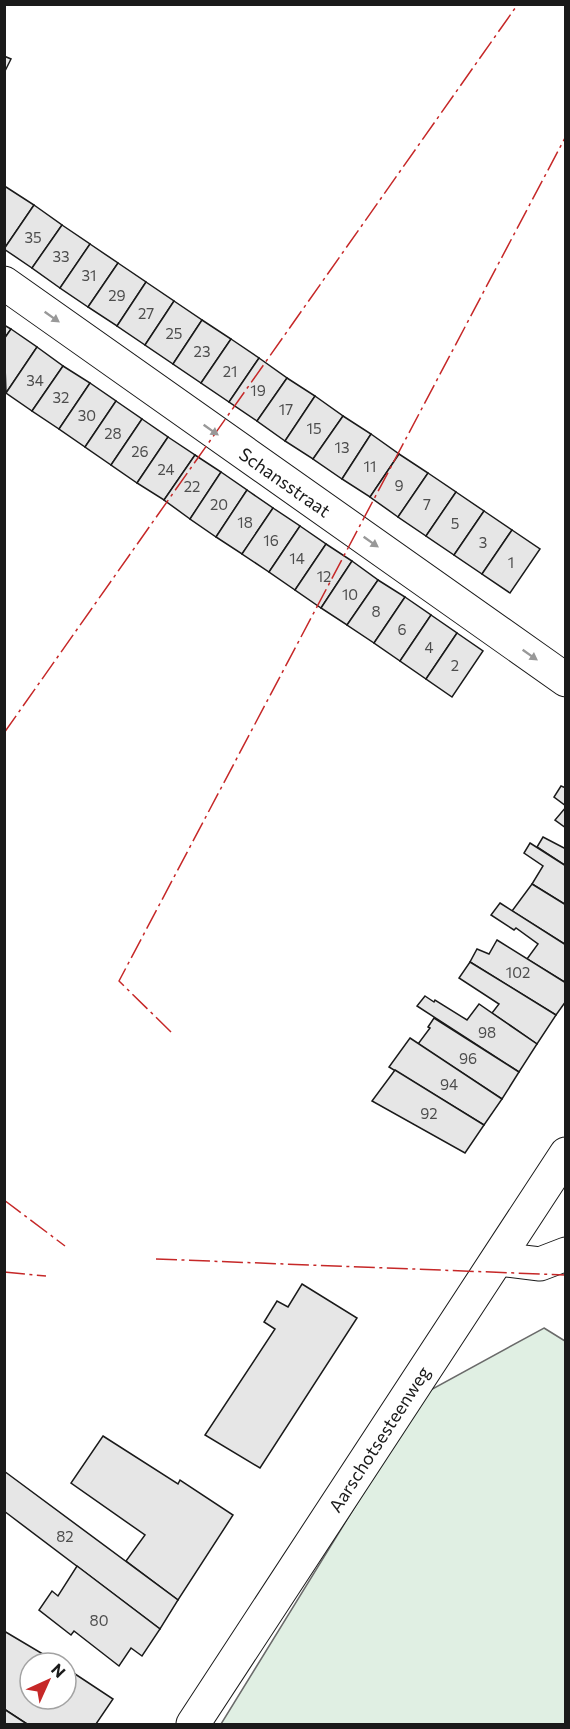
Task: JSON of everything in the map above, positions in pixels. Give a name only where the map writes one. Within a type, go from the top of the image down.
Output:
[{"type":"street","name":"Schansstraat","points":[[4,283],[566,680]]},
{"type":"street","name":"Aarschotsesteenweg","points":[[193,1725],[566,1154]]},
{"type":"street","points":[[498,1259],[540,1264],[566,1254]]},
{"type":"green space","points":[[544,1328],[565,1341],[565,1724],[221,1724],[425,1393]]},
{"type":"building","points":[[4,56],[11,59],[4,73]]},
{"type":"building","points":[[6,187],[34,205],[4,249],[4,188]]},
{"type":"building","points":[[34,205],[62,225],[32,268],[4,249]]},
{"type":"building","points":[[62,225],[90,244],[60,288],[32,268]]},
{"type":"building","points":[[90,244],[118,263],[88,307],[60,288]]},
{"type":"building","points":[[118,263],[146,282],[117,326],[88,307]]},
{"type":"building","points":[[146,282],[174,301],[145,345],[117,326]]},
{"type":"building","points":[[174,301],[202,320],[173,364],[145,345]]},
{"type":"building","points":[[202,320],[231,339],[201,383],[173,364]]},
{"type":"building","points":[[4,325],[11,329],[4,339]]},
{"type":"building","points":[[11,329],[37,347],[6,393],[4,339]]},
{"type":"building","points":[[231,339],[259,358],[229,402],[201,383]]},
{"type":"building","points":[[37,347],[63,366],[32,411],[6,393]]},
{"type":"building","points":[[259,358],[287,378],[257,421],[229,402]]},
{"type":"building","points":[[63,366],[90,383],[59,429],[32,411]]},
{"type":"building","points":[[287,378],[315,396],[285,441],[257,421]]},
{"type":"building","points":[[90,383],[116,401],[85,447],[59,429]]},
{"type":"building","points":[[315,396],[343,416],[313,459],[285,441]]},
{"type":"building","points":[[116,401],[142,419],[111,465],[85,447]]},
{"type":"building","points":[[343,416],[371,434],[342,479],[313,459]]},
{"type":"building","points":[[142,419],[168,437],[137,483],[111,465]]},
{"type":"building","points":[[371,434],[399,454],[370,497],[342,479]]},
{"type":"building","points":[[168,437],[195,455],[164,500],[137,483]]},
{"type":"building","points":[[399,454],[428,473],[398,517],[370,497]]},
{"type":"building","points":[[195,455],[221,472],[190,519],[164,500]]},
{"type":"building","points":[[221,472],[247,490],[216,537],[190,519]]},
{"type":"building","points":[[428,473],[456,492],[426,536],[398,517]]},
{"type":"building","points":[[247,490],[273,508],[242,554],[216,537]]},
{"type":"building","points":[[456,492],[484,511],[454,555],[426,536]]},
{"type":"building","points":[[273,508],[300,526],[269,572],[242,554]]},
{"type":"building","points":[[484,511],[512,530],[482,574],[454,555]]},
{"type":"building","points":[[300,526],[326,544],[295,590],[269,572]]},
{"type":"building","points":[[512,530],[540,549],[510,593],[482,574]]},
{"type":"building","points":[[326,544],[352,561],[321,608],[295,590]]},
{"type":"building","points":[[352,561],[378,580],[347,625],[321,608]]},
{"type":"building","points":[[378,580],[405,597],[374,643],[347,625]]},
{"type":"building","points":[[405,597],[431,615],[400,661],[374,643]]},
{"type":"building","points":[[431,615],[457,633],[426,679],[400,661]]},
{"type":"building","points":[[457,633],[483,651],[452,697],[426,679]]},
{"type":"building","points":[[561,786],[566,788],[566,806],[554,797]]},
{"type":"building","points":[[566,807],[566,828],[555,820]]},
{"type":"building","points":[[543,837],[566,849],[566,866],[537,847]]},
{"type":"building","points":[[530,843],[566,866],[566,905],[532,884],[543,866],[524,853]]},
{"type":"building","points":[[532,884],[566,905],[566,945],[512,911]]},
{"type":"building","points":[[500,903],[566,945],[566,983],[527,959],[538,944],[516,928],[514,930],[491,915]]},
{"type":"building","points":[[497,940],[566,983],[566,1001],[556,1015],[470,962],[477,949],[489,954]]},
{"type":"building","points":[[470,962],[556,1015],[537,1044],[492,1013],[499,1004],[459,978]]},
{"type":"building","points":[[425,996],[467,1020],[479,1004],[537,1044],[519,1072],[417,1006]]},
{"type":"building","points":[[434,1018],[519,1072],[502,1099],[418,1044],[430,1028],[428,1027]]},
{"type":"building","points":[[410,1038],[502,1099],[484,1125],[389,1067]]},
{"type":"building","points":[[395,1070],[484,1125],[465,1153],[372,1101]]},
{"type":"building","points":[[302,1284],[357,1318],[260,1468],[205,1435],[275,1329],[264,1322],[277,1301],[288,1307]]},
{"type":"building","points":[[103,1436],[178,1484],[180,1480],[233,1515],[178,1600],[126,1561],[145,1535],[71,1483]]},
{"type":"building","points":[[4,1471],[178,1600],[160,1629],[4,1511]]},
{"type":"building","points":[[77,1566],[160,1629],[142,1656],[131,1648],[119,1666],[74,1631],[71,1635],[39,1610],[52,1591],[58,1596]]},
{"type":"building","points":[[4,1631],[38,1651],[18,1651],[18,1711],[78,1711],[78,1676],[113,1699],[96,1724],[27,1724],[4,1709]]},
{"type":"building","points":[[4,1709],[27,1724],[4,1724]]},
{"type":"power","points":[[4,733],[518,4]]},
{"type":"power","points":[[171,1032],[119,981],[566,136]]},
{"type":"power","points":[[4,1200],[65,1246]]},
{"type":"power","points":[[156,1259],[566,1275]]},
{"type":"power","points":[[4,1272],[46,1276]]}]
